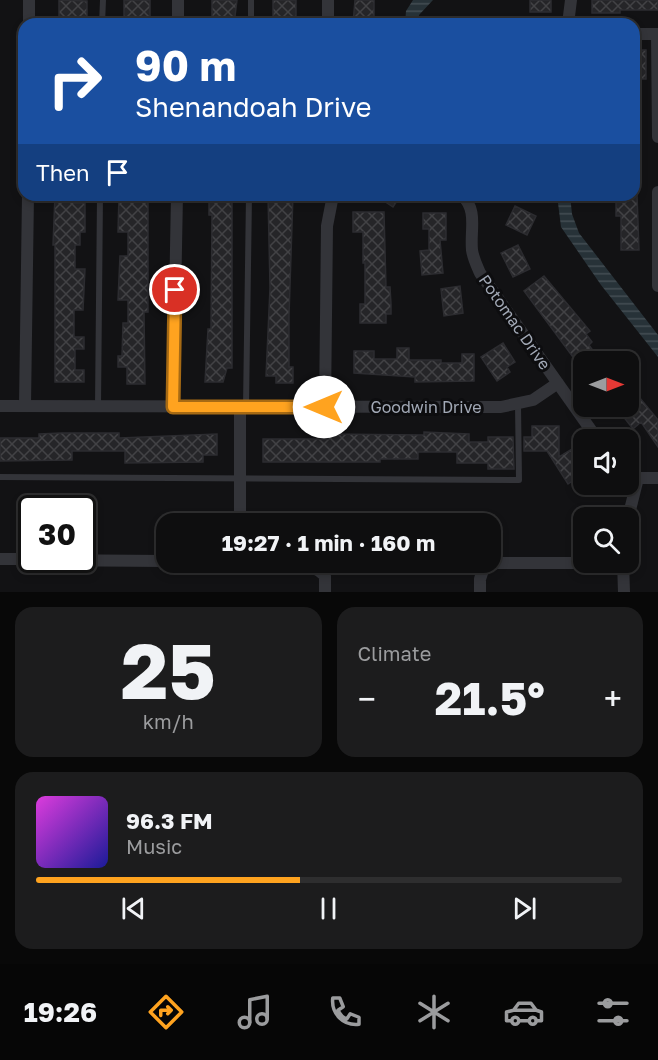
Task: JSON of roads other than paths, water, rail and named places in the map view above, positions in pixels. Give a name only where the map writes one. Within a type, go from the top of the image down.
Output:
[{"type":"street","points":[[29,0],[29,18]]},
{"type":"street","points":[[178,0],[178,18]]},
{"type":"street","points":[[328,0],[328,18]]},
{"type":"street","points":[[569,18],[571,0]]},
{"type":"street","points":[[640,34],[657,34],[658,137]]},
{"type":"street","points":[[658,192],[658,286]]},
{"type":"street","points":[[25,406],[28,201]]},
{"type":"street","points":[[173,407],[177,201]]},
{"type":"street","points":[[324,407],[327,226],[332,201]]},
{"type":"street","name":"Potomac Drive","points":[[468,201],[473,218],[472,251],[480,273],[590,429]]},
{"type":"street","name":"Goodwin Drive","points":[[0,406],[243,408],[518,405],[533,400],[558,383]]},
{"type":"street","points":[[240,513],[243,408]]},
{"type":"street","points":[[639,476],[658,478]]},
{"type":"street","points":[[0,559],[18,560]]},
{"type":"street","points":[[96,560],[156,561]]},
{"type":"street","points":[[480,592],[480,579],[484,567],[497,563],[573,563]]},
{"type":"street","points":[[322,573],[325,576],[325,592]]},
{"type":"street","points":[[623,573],[624,592]]},
{"type":"lane","points":[[102,18],[103,0]]},
{"type":"lane","points":[[251,0],[251,18]]},
{"type":"lane","points":[[98,407],[100,201]]},
{"type":"lane","points":[[243,408],[249,201]]},
{"type":"lane","points":[[0,477],[519,480],[518,405]]}]
